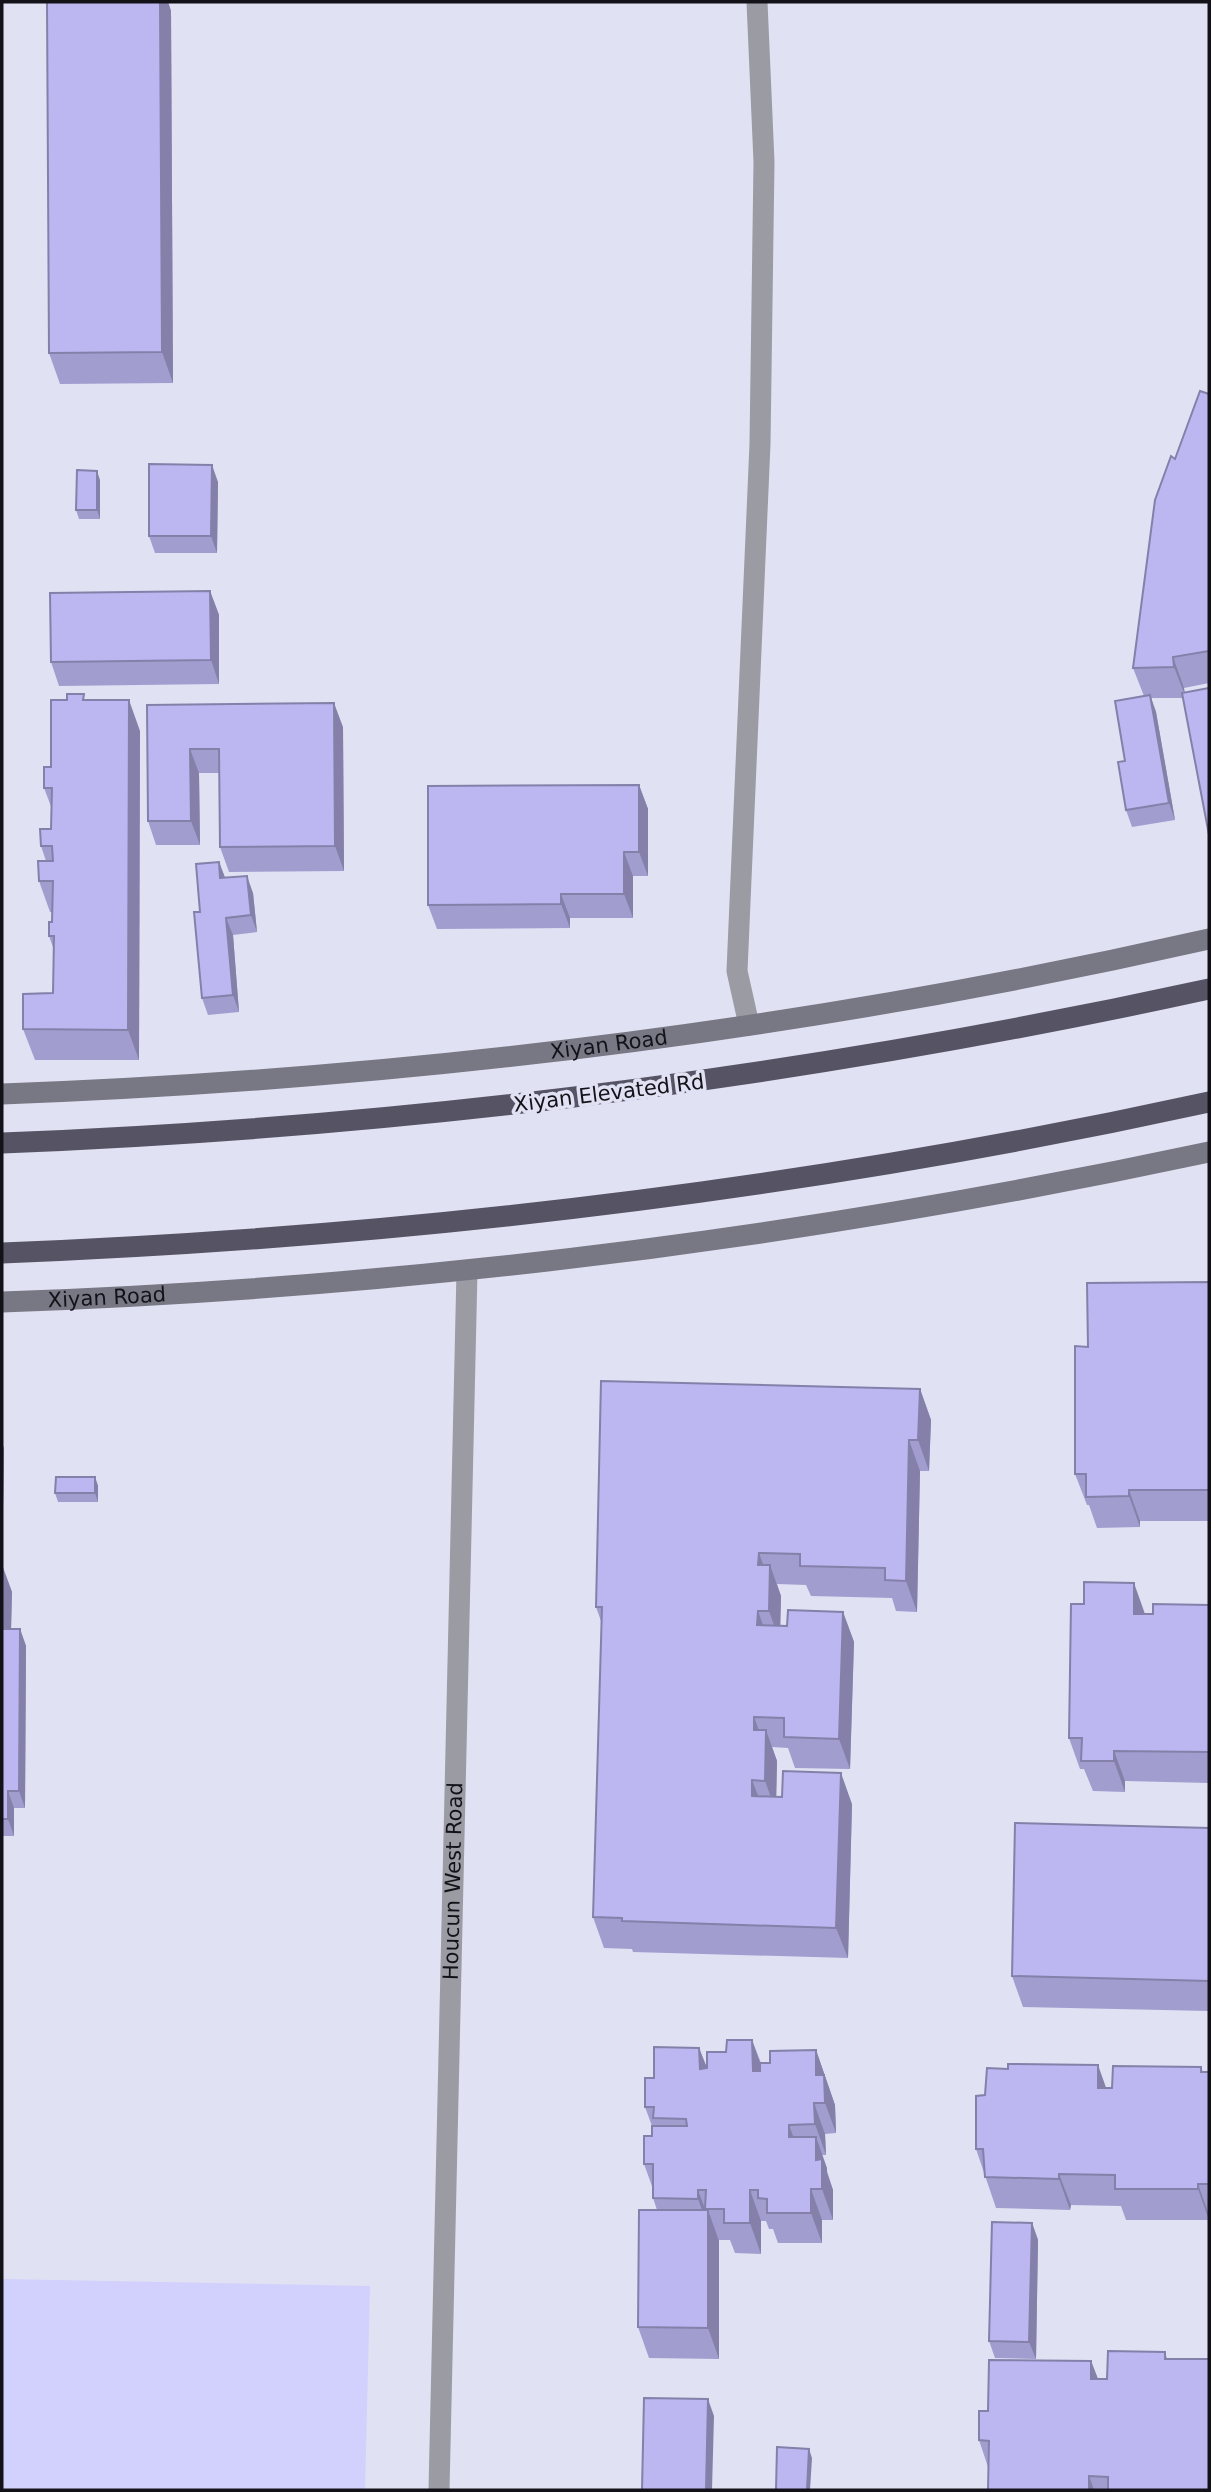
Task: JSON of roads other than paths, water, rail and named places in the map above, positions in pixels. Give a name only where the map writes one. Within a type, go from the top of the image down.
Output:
[{"type":"highway","name":"Xiyan Elevated Rd","points":[[2,1143],[349,1122],[640,1090],[930,1045],[1209,989]]},
{"type":"highway","points":[[2,1253],[257,1239],[570,1210],[750,1186],[923,1158],[1209,1102]]},
{"type":"main road","name":"Xiyan Road","points":[[2,1094],[242,1081],[426,1065],[749,1025],[931,995],[1209,939]]},
{"type":"main road","name":"Xiyan Road","points":[[2,1302],[265,1288],[467,1270],[659,1248],[853,1219],[1081,1179],[1209,1152]]},
{"type":"street","points":[[749,1025],[737,971],[760,444],[764,162],[757,2]]},
{"type":"street","name":"Houcun West Road","points":[[439,2490],[467,1270]]}]
